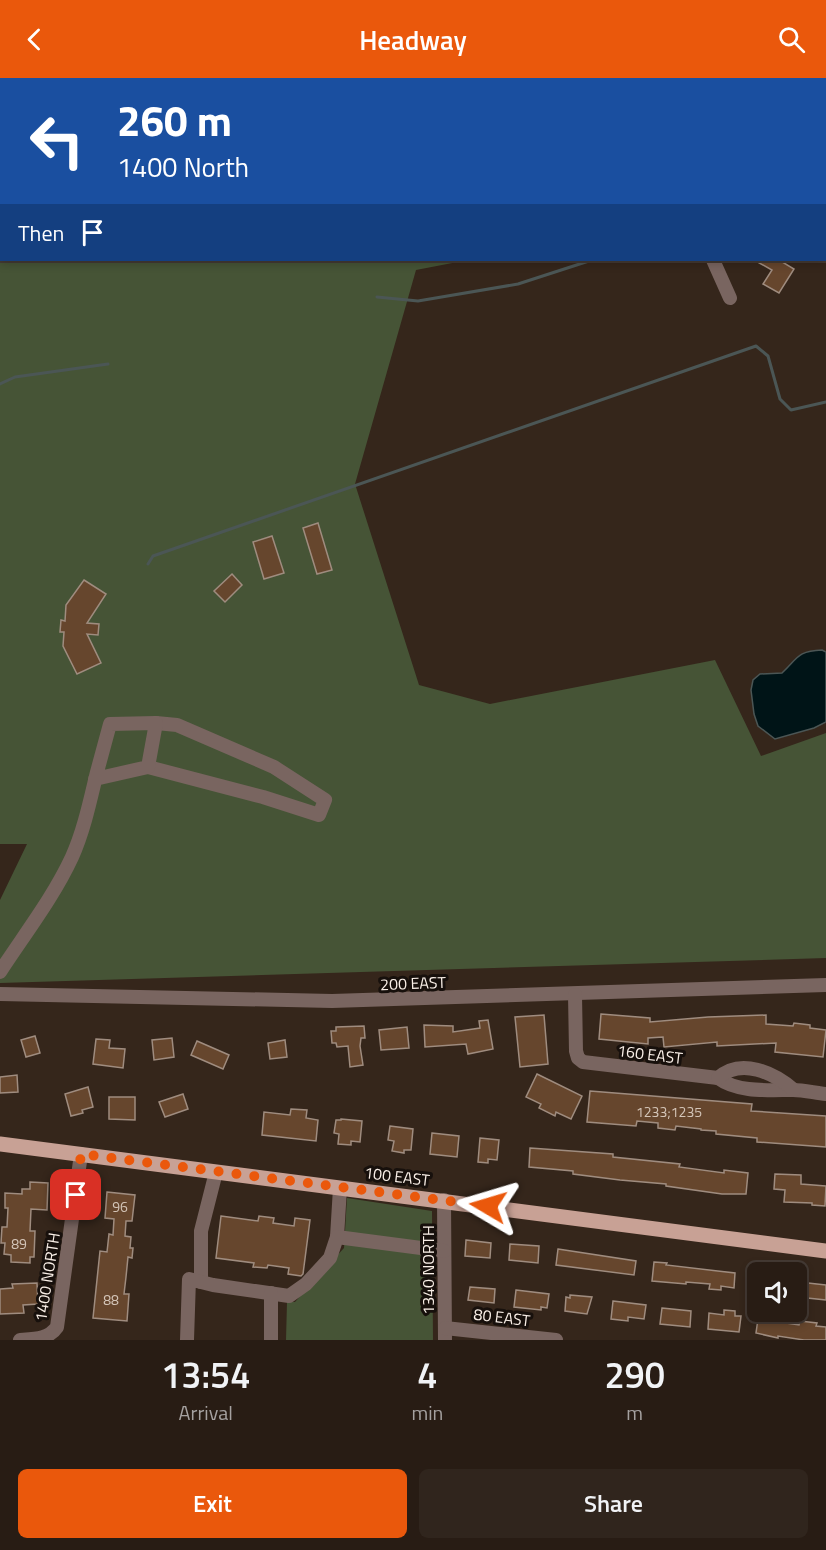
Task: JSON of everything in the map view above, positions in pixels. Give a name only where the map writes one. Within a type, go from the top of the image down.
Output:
[{"type":"main road","name":"100 EAST","points":[[0,1144],[826,1251]]},
{"type":"street","points":[[713,261],[730,298]]},
{"type":"street","points":[[148,767],[156,723]]},
{"type":"street","points":[[0,972],[72,858],[87,816],[95,779],[110,724],[177,725],[274,767],[325,800],[320,815],[263,797],[148,767],[95,779]]},
{"type":"street","name":"200 EAST","points":[[0,994],[332,1001],[575,995],[826,985]]},
{"type":"street","name":"160 EAST","points":[[575,995],[575,1041],[578,1058],[583,1062],[718,1078],[728,1085],[826,1094]]},
{"type":"street","name":"160 EAST","points":[[718,1078],[733,1069],[755,1069],[781,1079],[794,1090]]},
{"type":"street","name":"1400 NORTH","points":[[20,1340],[43,1338],[53,1334],[60,1317],[81,1154]]},
{"type":"street","points":[[201,1282],[201,1231],[216,1172]]},
{"type":"street","points":[[187,1340],[189,1279],[290,1296],[306,1284],[330,1258],[337,1237],[340,1188]]},
{"type":"street","name":"1340 NORTH","points":[[444,1200],[445,1334]]},
{"type":"street","points":[[337,1237],[444,1251]]},
{"type":"street","points":[[271,1293],[271,1340]]},
{"type":"street","name":"80 EAST","points":[[445,1334],[556,1340]]},
{"type":"green space","points":[[0,261],[463,261],[416,270],[355,484],[419,685],[490,704],[715,660],[761,756],[826,733],[826,958],[0,983],[0,900],[27,844],[0,844]]},
{"type":"green space","points":[[347,1198],[432,1211],[433,1340],[286,1340],[287,1302],[295,1302],[344,1248]]},
{"type":"shaded area","points":[[822,650],[826,652],[826,722],[814,728],[775,739],[758,726],[751,690],[753,680],[760,674],[782,673],[803,654]]},
{"type":"building","points":[[756,261],[781,261],[794,269],[779,293],[763,284],[772,270]]},
{"type":"building","points":[[318,523],[332,570],[317,574],[303,528]]},
{"type":"building","points":[[272,536],[284,573],[264,579],[253,542]]},
{"type":"building","points":[[232,574],[242,585],[225,602],[214,591]]},
{"type":"building","points":[[84,580],[106,594],[87,623],[99,624],[98,635],[87,634],[101,663],[77,674],[63,646],[64,632],[60,632],[61,620],[65,621],[66,605]]},
{"type":"building","points":[[601,1014],[650,1018],[650,1022],[766,1015],[766,1024],[793,1026],[794,1023],[826,1030],[823,1057],[775,1052],[776,1043],[717,1046],[717,1042],[664,1047],[663,1037],[648,1038],[648,1044],[599,1039]]},
{"type":"building","points":[[544,1015],[548,1064],[520,1067],[515,1017]]},
{"type":"building","points":[[488,1020],[493,1049],[468,1054],[466,1044],[425,1047],[424,1025],[453,1026],[453,1032],[480,1028],[479,1021]]},
{"type":"building","points":[[364,1026],[365,1038],[361,1038],[360,1046],[363,1065],[350,1067],[348,1046],[337,1047],[336,1043],[332,1043],[331,1031],[336,1031],[336,1027]]},
{"type":"building","points":[[407,1027],[409,1048],[381,1050],[379,1030]]},
{"type":"building","points":[[35,1036],[40,1053],[26,1057],[21,1040]]},
{"type":"building","points":[[172,1038],[174,1057],[154,1060],[152,1040]]},
{"type":"building","points":[[96,1039],[110,1040],[109,1048],[125,1049],[123,1068],[93,1064]]},
{"type":"building","points":[[285,1040],[287,1057],[270,1059],[268,1043]]},
{"type":"building","points":[[197,1041],[229,1055],[223,1069],[191,1055]]},
{"type":"building","points":[[537,1074],[582,1096],[571,1119],[556,1112],[555,1116],[539,1108],[541,1104],[526,1097]]},
{"type":"building","points":[[17,1075],[18,1092],[0,1093],[0,1077]]},
{"type":"building","points":[[88,1087],[93,1107],[71,1116],[65,1094]]},
{"type":"building","points":[[590,1091],[752,1104],[751,1111],[826,1116],[826,1147],[757,1142],[757,1138],[716,1134],[716,1131],[676,1126],[675,1130],[658,1128],[658,1123],[637,1121],[636,1126],[587,1122]]},
{"type":"building","points":[[183,1094],[188,1109],[165,1117],[159,1102]]},
{"type":"building","points":[[109,1097],[135,1097],[135,1120],[109,1119]]},
{"type":"building","points":[[291,1109],[307,1110],[306,1118],[318,1120],[316,1141],[262,1135],[264,1112],[290,1115]]},
{"type":"building","points":[[336,1120],[362,1121],[360,1142],[351,1141],[351,1145],[338,1144],[339,1134],[334,1133]]},
{"type":"building","points":[[390,1126],[413,1129],[411,1150],[404,1150],[404,1153],[392,1151],[394,1141],[388,1140]]},
{"type":"building","points":[[432,1133],[459,1136],[457,1157],[430,1154]]},
{"type":"building","points":[[480,1138],[499,1140],[497,1160],[488,1159],[488,1163],[478,1162]]},
{"type":"building","points":[[530,1148],[613,1154],[613,1157],[680,1164],[679,1167],[724,1173],[724,1170],[748,1173],[746,1194],[722,1194],[666,1186],[666,1184],[529,1167]]},
{"type":"building","points":[[775,1174],[801,1175],[801,1184],[826,1186],[825,1206],[784,1202],[785,1190],[774,1189]]},
{"type":"building","points":[[30,1182],[48,1183],[47,1210],[31,1209],[30,1231],[35,1231],[34,1257],[30,1257],[30,1263],[11,1262],[11,1255],[4,1254],[5,1243],[1,1243],[2,1227],[7,1227],[8,1208],[5,1208],[5,1193],[22,1194],[22,1189],[30,1189]]},
{"type":"building","points":[[107,1192],[135,1195],[132,1221],[126,1221],[125,1236],[131,1237],[130,1248],[133,1248],[132,1258],[128,1257],[124,1294],[129,1294],[127,1321],[93,1318],[100,1251],[107,1252],[109,1234],[113,1235],[114,1219],[105,1218]]},
{"type":"building","points":[[221,1216],[258,1221],[259,1216],[274,1218],[273,1223],[294,1226],[295,1218],[310,1220],[303,1274],[301,1276],[288,1274],[289,1268],[268,1265],[267,1268],[253,1267],[254,1263],[216,1258]]},
{"type":"building","points":[[466,1240],[491,1243],[490,1258],[465,1256]]},
{"type":"building","points":[[510,1244],[539,1246],[538,1263],[509,1260]]},
{"type":"building","points":[[558,1249],[636,1261],[634,1275],[556,1265]]},
{"type":"building","points":[[654,1262],[735,1273],[734,1288],[721,1286],[721,1290],[709,1289],[710,1284],[652,1281]]},
{"type":"building","points":[[37,1283],[38,1304],[23,1305],[24,1313],[0,1314],[0,1289],[13,1288],[12,1284]]},
{"type":"building","points":[[807,1283],[826,1285],[826,1300],[807,1298]]},
{"type":"building","points":[[470,1287],[495,1289],[494,1303],[468,1300]]},
{"type":"building","points":[[516,1290],[549,1294],[547,1308],[541,1307],[541,1310],[514,1307]]},
{"type":"building","points":[[570,1295],[592,1297],[587,1314],[565,1311],[566,1297],[570,1298]]},
{"type":"building","points":[[613,1301],[646,1305],[644,1319],[628,1317],[628,1321],[611,1319]]},
{"type":"building","points":[[662,1308],[691,1311],[690,1327],[660,1324]]},
{"type":"building","points":[[724,1310],[735,1311],[735,1316],[741,1316],[739,1332],[708,1329],[709,1313],[724,1315]]},
{"type":"building","points":[[758,1322],[799,1325],[800,1322],[807,1322],[826,1327],[826,1340],[804,1340],[778,1336],[778,1338],[756,1333]]},
{"type":"waterway","points":[[377,297],[418,301],[518,284],[589,261]]},
{"type":"waterway","points":[[148,564],[153,556],[756,346],[768,356],[780,399],[791,410],[826,402]]},
{"type":"waterway","points":[[0,384],[15,377],[108,364]]},
{"type":"route","points":[[76,1195],[81,1154],[488,1206]]}]
